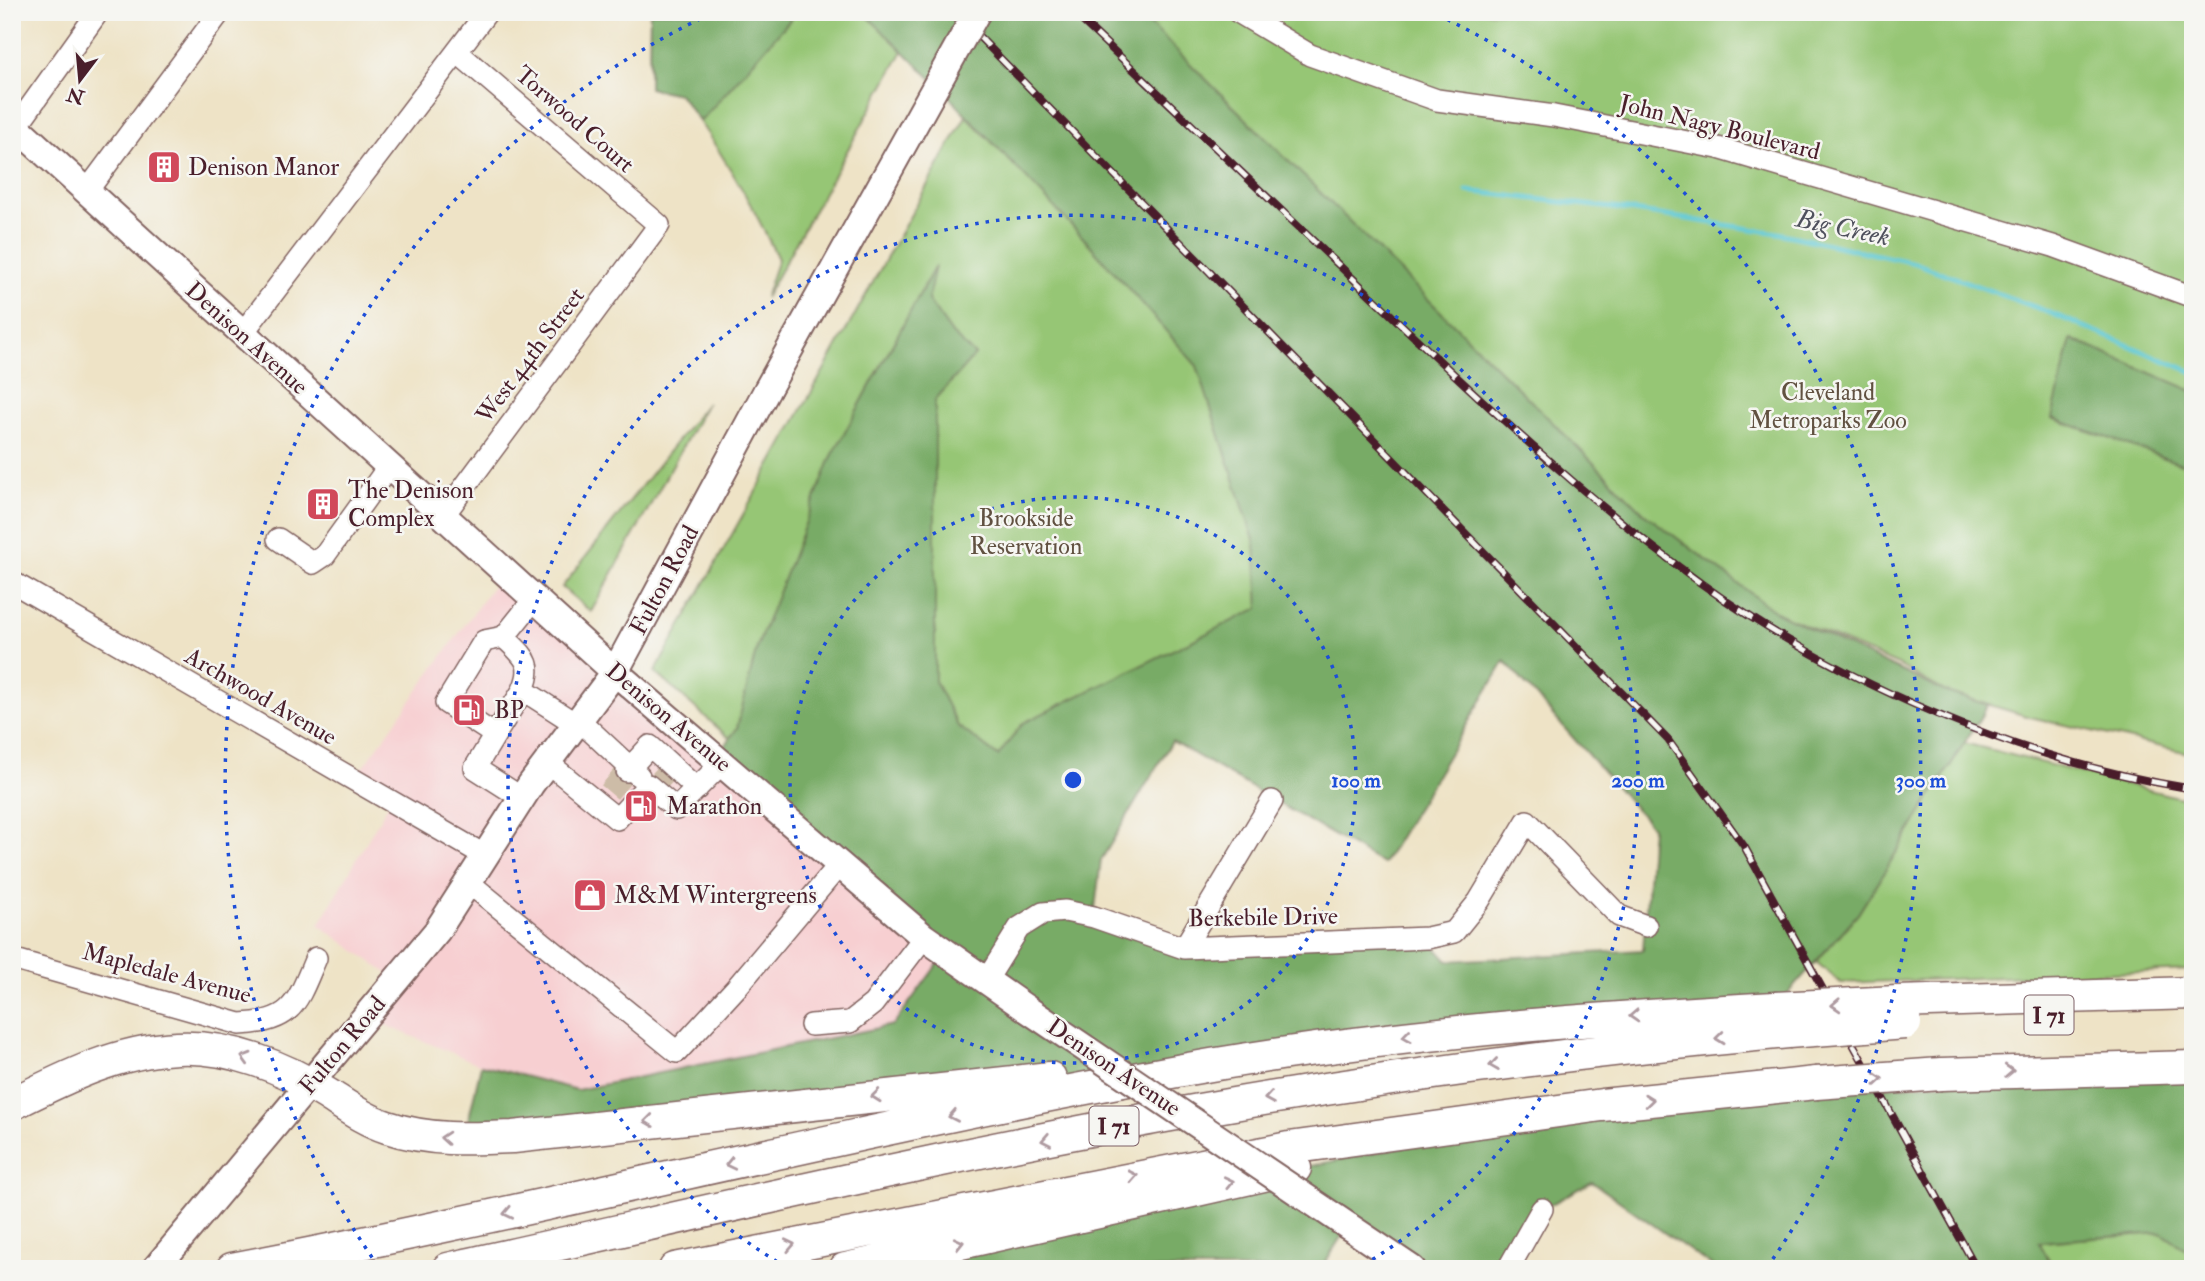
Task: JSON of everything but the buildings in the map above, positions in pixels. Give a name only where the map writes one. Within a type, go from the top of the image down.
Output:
[{"type":"highway","points":[[232,1269],[375,1241],[856,1135],[1212,1065],[1433,1032],[1782,1020],[2193,993]]},
{"type":"highway","name":"I 71","points":[[1901,1012],[2193,1012]]},
{"type":"highway","name":"I 71","points":[[448,1269],[871,1176],[1204,1109],[1782,1020]]},
{"type":"highway","points":[[12,1104],[60,1080],[118,1058],[177,1048],[227,1053],[263,1063],[309,1083],[384,1127],[414,1135],[464,1140],[513,1137],[1121,1071],[1212,1065]]},
{"type":"highway","name":"I 71","points":[[675,1269],[1289,1148],[1602,1105],[1816,1083],[1941,1074],[2193,1066]]},
{"type":"highway","points":[[845,1269],[1124,1205],[1602,1105]]},
{"type":"main road","name":"Fulton Road","points":[[155,1269],[425,948],[522,798],[615,672],[767,390],[977,12]]},
{"type":"main road","name":"Denison Avenue","points":[[14,125],[443,516],[536,597],[615,672],[924,937],[1412,1269]]},
{"type":"street","points":[[14,125],[98,12]]},
{"type":"street","points":[[87,191],[220,12]]},
{"type":"street","points":[[242,334],[487,12]]},
{"type":"street","name":"John Nagy Boulevard","points":[[1238,12],[1310,55],[1437,100],[1553,116],[1718,148],[2053,246],[2193,297]]},
{"type":"street","name":"Torwood Court","points":[[457,52],[659,225]]},
{"type":"street","name":"West 44th Street","points":[[443,516],[659,225]]},
{"type":"street","points":[[278,539],[313,563],[325,555],[389,466]]},
{"type":"street","name":"Archwood Avenue","points":[[12,582],[484,855]]},
{"type":"street","points":[[495,735],[446,703],[484,641],[504,637],[536,597]]},
{"type":"street","points":[[504,637],[528,663],[530,674],[475,768],[522,798]]},
{"type":"street","points":[[523,690],[686,792]]},
{"type":"street","points":[[547,762],[604,798],[617,819],[642,766],[671,720]]},
{"type":"street","points":[[642,766],[676,809],[686,792],[723,762]]},
{"type":"street","points":[[1184,948],[1272,802]]},
{"type":"street","name":"Berkebile Drive","points":[[986,981],[1019,928],[1043,913],[1065,911],[1094,917],[1184,948],[1427,938],[1454,932],[1479,901],[1527,821],[1619,916],[1646,926]]},
{"type":"street","points":[[468,882],[677,1052],[736,988],[840,864]]},
{"type":"street","points":[[811,1025],[850,1022],[873,1004],[924,937]]},
{"type":"street","name":"Mapledale Avenue","points":[[12,959],[240,1024],[266,1023],[281,1017],[296,1004],[316,958]]},
{"type":"street","points":[[1508,1269],[1542,1209]]},
{"type":"shaded area","points":[[504,570],[946,954],[893,1025],[577,1090],[481,1065],[366,1017],[397,980],[319,925],[390,801],[354,780]]},
{"type":"green space","points":[[650,12],[865,12],[903,51],[765,298],[778,259],[757,216],[720,153],[679,94],[649,88]]},
{"type":"green space","points":[[650,12],[797,12],[700,122],[679,94],[649,88]]},
{"type":"green space","points":[[863,12],[1138,12],[1645,514],[1777,613],[1946,692],[1988,705],[1858,914],[1775,1008],[464,1140],[481,1065],[577,1090],[893,1025],[945,954],[717,758],[737,728],[757,647],[831,458],[935,266],[928,300],[953,335],[975,355],[935,400],[935,681],[958,726],[998,756],[1023,723],[1259,608],[1255,543],[1197,366],[1090,245],[937,84]],"holes":[[[1505,661],[1652,827],[1643,950],[1448,961],[1427,938],[1184,948],[1094,917],[1101,860],[1172,741],[1383,864]]]},
{"type":"green space","name":"Cleveland Metroparks Zoo","points":[[1137,12],[2193,12],[2193,754],[2030,717],[1946,692],[1898,665],[1777,613],[1645,514]]},
{"type":"green space","name":"Brookside Reservation","points":[[966,116],[1504,661],[1383,864],[1172,741],[1101,860],[738,729],[729,738],[655,672]]},
{"type":"green space","points":[[2071,339],[2193,391],[2193,468],[2052,418]]},
{"type":"green space","points":[[707,403],[591,612],[562,587]]},
{"type":"green space","points":[[1964,743],[2193,801],[2193,970],[1841,983],[1816,962],[1858,914]]},
{"type":"green space","points":[[2193,1067],[2193,1254],[2161,1233],[2039,1242],[2054,1269],[1716,1269],[1592,1182],[1542,1209],[1508,1269],[1412,1269],[1348,1226],[1321,1269],[845,1269],[1123,1205],[1602,1105]]},
{"type":"green space","points":[[2161,1233],[2193,1254],[2193,1269],[2054,1269],[2039,1242]]},
{"type":"waterway","name":"Big Creek","points":[[1467,191],[1621,209],[1778,233],[1915,263],[2043,310],[2193,372]]},
{"type":"tunnel","points":[[655,770],[675,789]]},
{"type":"tunnel","points":[[609,792],[627,771]]},
{"type":"railway","points":[[955,12],[1668,740],[1744,846],[1977,1269]]},
{"type":"railway","points":[[1073,12],[1488,406],[1614,516],[1702,584],[1814,654],[1874,686],[1936,714],[2065,760],[2129,777],[2193,789]]},
{"type":"place","name":"Denison Manor","points":[[164,167]]},
{"type":"place","name":"The Denison Complex","points":[[323,504]]},
{"type":"place","name":"BP","points":[[469,710]]},
{"type":"place","name":"Marathon","points":[[641,806]]},
{"type":"place","name":"M&M Wintergreens","points":[[590,895]]}]
